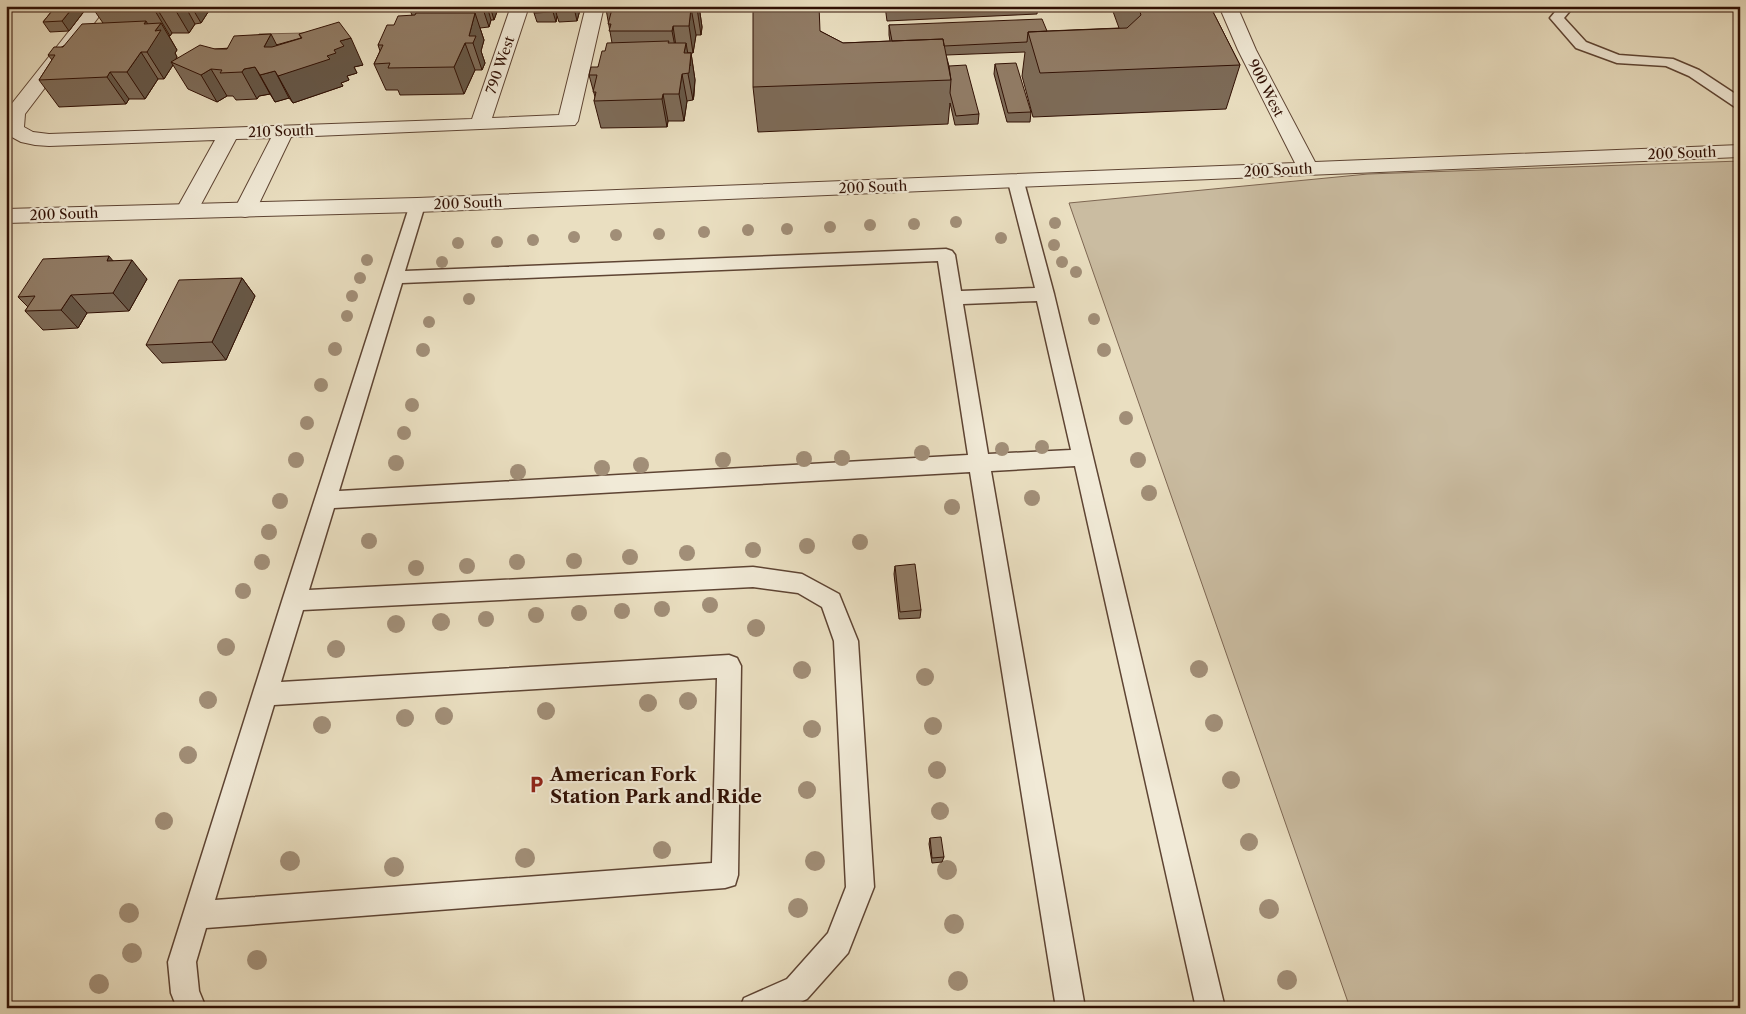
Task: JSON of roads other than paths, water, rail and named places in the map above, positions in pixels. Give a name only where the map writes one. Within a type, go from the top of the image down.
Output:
[{"type":"street","name":"210 South","points":[[98,6],[14,113],[12,121],[14,128],[21,134],[38,139],[568,121],[595,6]]},
{"type":"street","name":"790 West","points":[[480,124],[520,6]]},
{"type":"street","name":"900 West","points":[[1228,6],[1247,50],[1308,168]]},
{"type":"street","points":[[245,210],[284,131]]},
{"type":"street","points":[[188,210],[230,133]]},
{"type":"street","name":"200 South","points":[[6,216],[245,210],[1016,182],[1740,151]]},
{"type":"lane","points":[[1567,6],[1557,18],[1581,45],[1617,59],[1668,62],[1694,73],[1740,104]]},
{"type":"lane","points":[[1016,182],[1045,294],[1211,1008]]},
{"type":"lane","points":[[192,1008],[185,992],[182,962],[417,204]]},
{"type":"lane","points":[[395,277],[946,255],[979,463],[1071,1008]]},
{"type":"lane","points":[[953,298],[1045,294]]},
{"type":"lane","points":[[325,500],[1083,458]]},
{"type":"lane","points":[[293,601],[753,577],[802,584],[831,602],[846,641],[860,888],[838,943],[797,989],[754,1008]]},
{"type":"lane","points":[[196,915],[725,875],[729,666],[265,694]]},
{"type":"place","name":"American Fork Station Park and Ride","points":[[536,785]]}]
